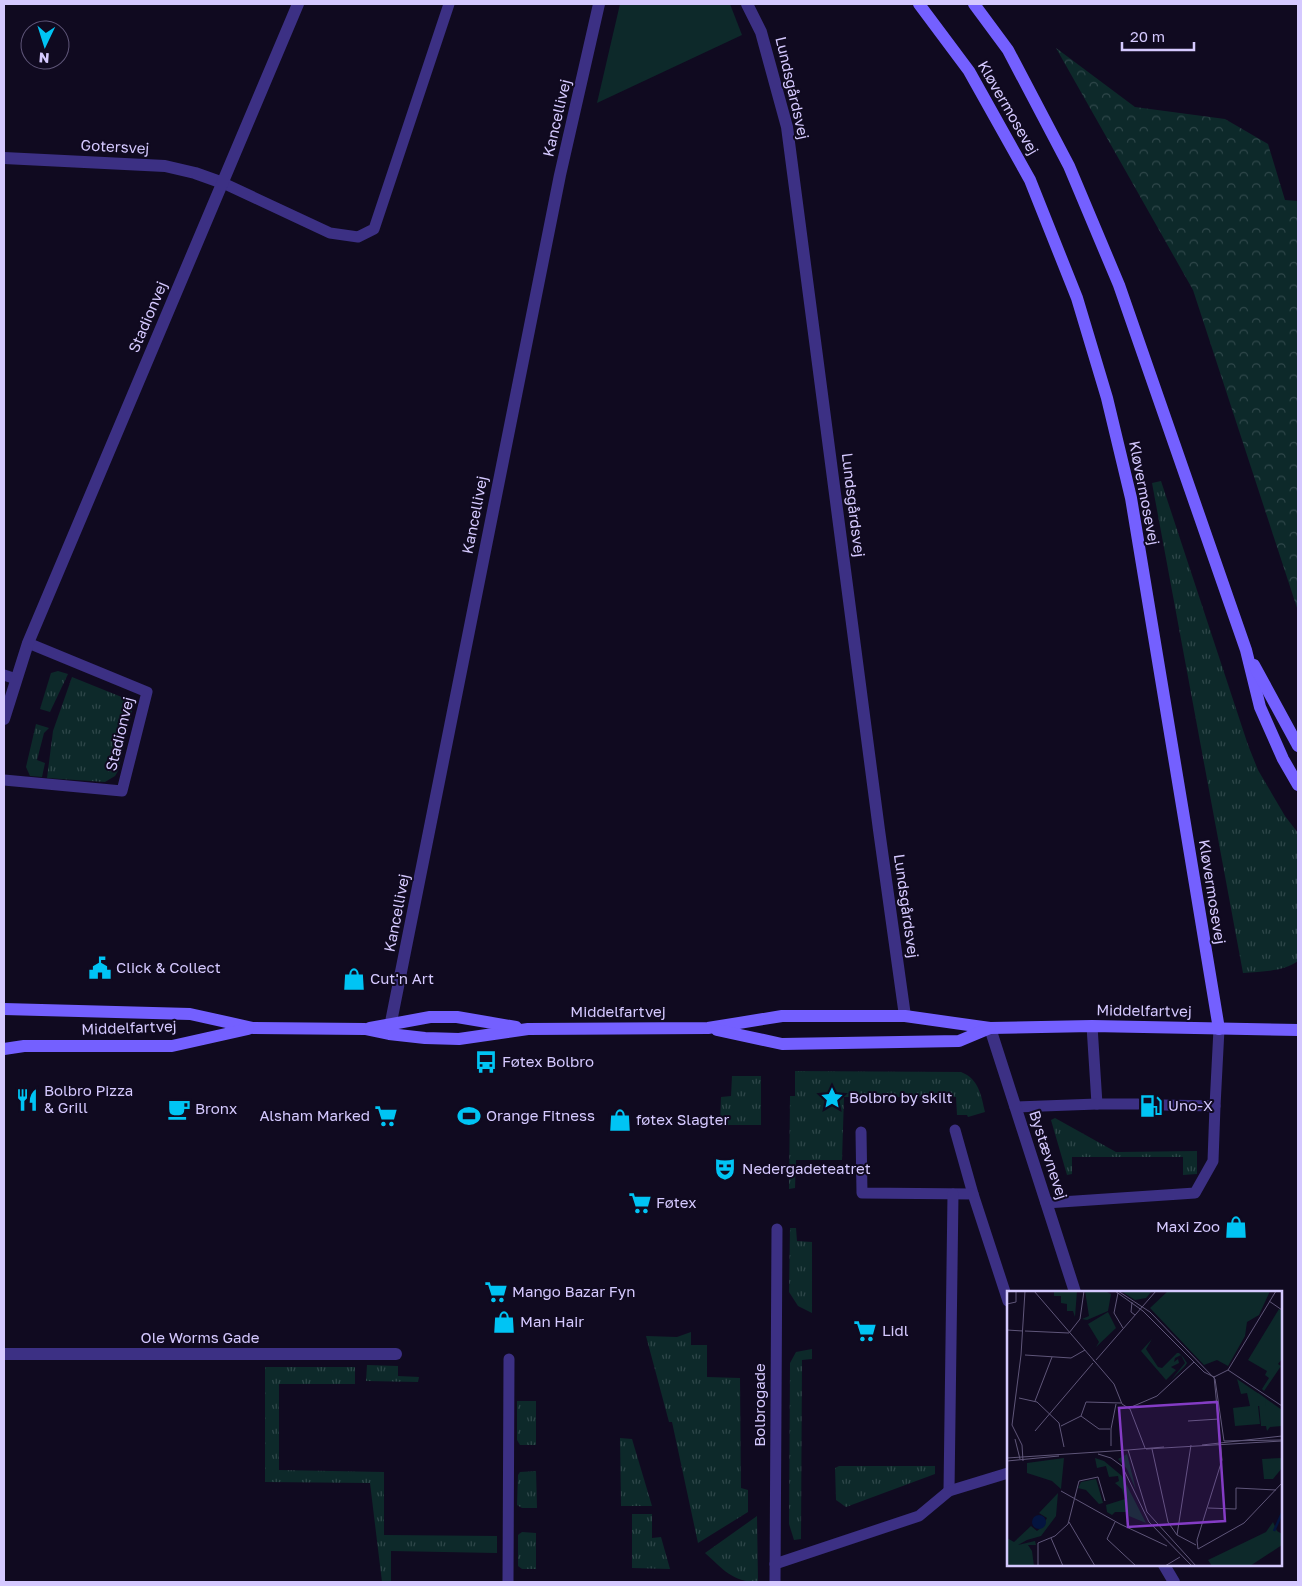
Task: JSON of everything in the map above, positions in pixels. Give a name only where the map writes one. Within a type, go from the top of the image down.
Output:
[{"type":"main road","name":"Kløvermosevej","points":[[919,4],[969,71],[1030,180],[1078,298],[1107,398],[1131,498],[1219,1029]]},
{"type":"main road","name":"Kløvermosevej","points":[[974,4],[1008,50],[1069,166],[1119,285],[1246,650],[1260,707],[1283,759],[1298,786]]},
{"type":"main road","name":"Kløvermosevej","points":[[1246,650],[1298,746]]},
{"type":"main road","name":"Middelfartvej","points":[[4,1009],[190,1014],[253,1028],[390,1029],[424,1038],[459,1039],[528,1029],[708,1028],[782,1016],[905,1016],[990,1028],[1092,1026],[1298,1030]]},
{"type":"main road","name":"Middelfartvej","points":[[390,1029],[430,1017],[457,1017],[528,1029]]},
{"type":"main road","name":"Middelfartvej","points":[[4,1049],[24,1046],[172,1046],[253,1028]]},
{"type":"main road","name":"Middelfartvej","points":[[708,1028],[782,1044],[959,1042],[990,1028]]},
{"type":"street","name":"Stadionvej","points":[[4,719],[10,677],[28,643],[298,4]]},
{"type":"street","name":"Kancellivej","points":[[390,1029],[560,175],[599,4]]},
{"type":"street","name":"Lundsgårdsvej","points":[[747,4],[761,32],[786,127],[876,812],[905,1016]]},
{"type":"street","name":"Gotersvej","points":[[4,158],[166,166],[195,172],[223,183]]},
{"type":"street","name":"Bystævnevej","points":[[990,1028],[1075,1291]]},
{"type":"street","name":"Ole Worms Gade","points":[[4,1354],[396,1354]]},
{"type":"street","points":[[1165,1566],[1174,1582]]},
{"type":"lane","points":[[223,183],[330,233],[358,237],[374,229],[449,4]]},
{"type":"lane","name":"Stadionvej","points":[[4,780],[122,791],[147,692],[28,643]]},
{"type":"lane","points":[[1092,1026],[1097,1104]]},
{"type":"lane","points":[[1046,1203],[1195,1193],[1213,1161],[1219,1029]]},
{"type":"lane","points":[[1015,1107],[1138,1104]]},
{"type":"lane","points":[[1164,1105],[1215,1106]]},
{"type":"lane","points":[[955,1130],[1007,1298]]},
{"type":"lane","points":[[861,1132],[862,1193],[974,1194]]},
{"type":"lane","points":[[949,1490],[953,1194]]},
{"type":"lane","name":"Bolbrogade","points":[[775,1582],[777,1228]]},
{"type":"lane","points":[[508,1582],[509,1360]]},
{"type":"lane","points":[[775,1564],[919,1516],[949,1490],[1007,1473]]},
{"type":"green space","points":[[620,4],[730,4],[742,35],[597,103]]},
{"type":"green space","points":[[1056,48],[1135,107],[1225,119],[1268,144],[1285,200],[1298,201],[1298,611],[1193,290]]},
{"type":"green space","points":[[1161,481],[1248,745],[1258,770],[1285,816],[1298,833],[1298,961],[1279,969],[1243,973],[1152,483]]},
{"type":"green space","points":[[58,671],[68,674],[50,712],[40,709],[51,673]]},
{"type":"green space","points":[[72,677],[129,700],[132,712],[118,771],[115,776],[105,782],[47,778],[53,731]]},
{"type":"green space","points":[[36,724],[49,728],[44,733],[37,760],[45,763],[42,777],[30,776],[26,767]]},
{"type":"green space","points":[[795,1071],[961,1072],[972,1079],[978,1088],[985,1112],[968,1117],[967,1115],[957,1115],[956,1097],[844,1097],[842,1160],[796,1160],[795,1188],[789,1189],[790,1096],[795,1096]]},
{"type":"green space","points":[[732,1076],[761,1076],[761,1125],[720,1125],[721,1097],[731,1096]]},
{"type":"green space","points":[[1055,1118],[1116,1152],[1197,1151],[1197,1174],[1183,1175],[1183,1157],[1072,1157],[1072,1174],[1067,1175],[1051,1120]]},
{"type":"green space","points":[[790,1228],[796,1228],[797,1241],[812,1242],[812,1313],[798,1306],[789,1292]]},
{"type":"green space","points":[[691,1332],[691,1345],[707,1345],[707,1377],[740,1378],[741,1488],[748,1490],[748,1512],[698,1543],[672,1422],[669,1422],[646,1336],[677,1337]]},
{"type":"green space","points":[[812,1349],[812,1359],[802,1360],[801,1539],[794,1540],[789,1524],[790,1363],[796,1352]]},
{"type":"green space","points":[[367,1365],[398,1366],[398,1376],[419,1377],[418,1382],[366,1381]]},
{"type":"green space","points":[[265,1367],[355,1367],[355,1384],[279,1384],[279,1470],[384,1472],[384,1535],[497,1536],[497,1553],[391,1551],[391,1582],[382,1582],[370,1483],[265,1482]]},
{"type":"green space","points":[[517,1401],[536,1401],[536,1445],[520,1445],[517,1440]]},
{"type":"green space","points":[[620,1438],[632,1439],[652,1506],[621,1506]]},
{"type":"green space","points":[[839,1466],[935,1466],[935,1474],[846,1507],[836,1500],[835,1468]]},
{"type":"green space","points":[[536,1471],[537,1508],[522,1508],[517,1505],[518,1475],[520,1472]]},
{"type":"green space","points":[[632,1514],[652,1514],[652,1538],[661,1537],[670,1569],[632,1568]]},
{"type":"green space","points":[[757,1516],[758,1582],[741,1580],[728,1574],[705,1553]]},
{"type":"green space","points":[[522,1532],[536,1533],[536,1569],[522,1569],[518,1566],[518,1535]]},
{"type":"place","name":"Click & Collect","points":[[100,968]]},
{"type":"place","name":"Cut'n Art","points":[[354,979]]},
{"type":"place","name":"Føtex Bolbro","points":[[486,1062]]},
{"type":"place","name":"Bolbro by skilt","points":[[832,1098]]},
{"type":"place","name":"Bolbro Pizza & Grill","points":[[27,1100]]},
{"type":"place","name":"Uno-X","points":[[1151,1106]]},
{"type":"place","name":"Bronx","points":[[179,1109]]},
{"type":"place","name":"Alsham Marked","points":[[386,1116]]},
{"type":"place","name":"Orange Fitness","points":[[469,1116]]},
{"type":"place","name":"føtex Slagter","points":[[620,1120]]},
{"type":"place","name":"Nedergadeteatret","points":[[725,1169]]},
{"type":"place","name":"Føtex","points":[[640,1203]]},
{"type":"place","name":"Maxi Zoo","points":[[1236,1227]]},
{"type":"place","name":"Mango Bazar Fyn","points":[[496,1292]]},
{"type":"place","name":"Man Hair","points":[[504,1322]]},
{"type":"place","name":"Lidl","points":[[865,1331]]}]
